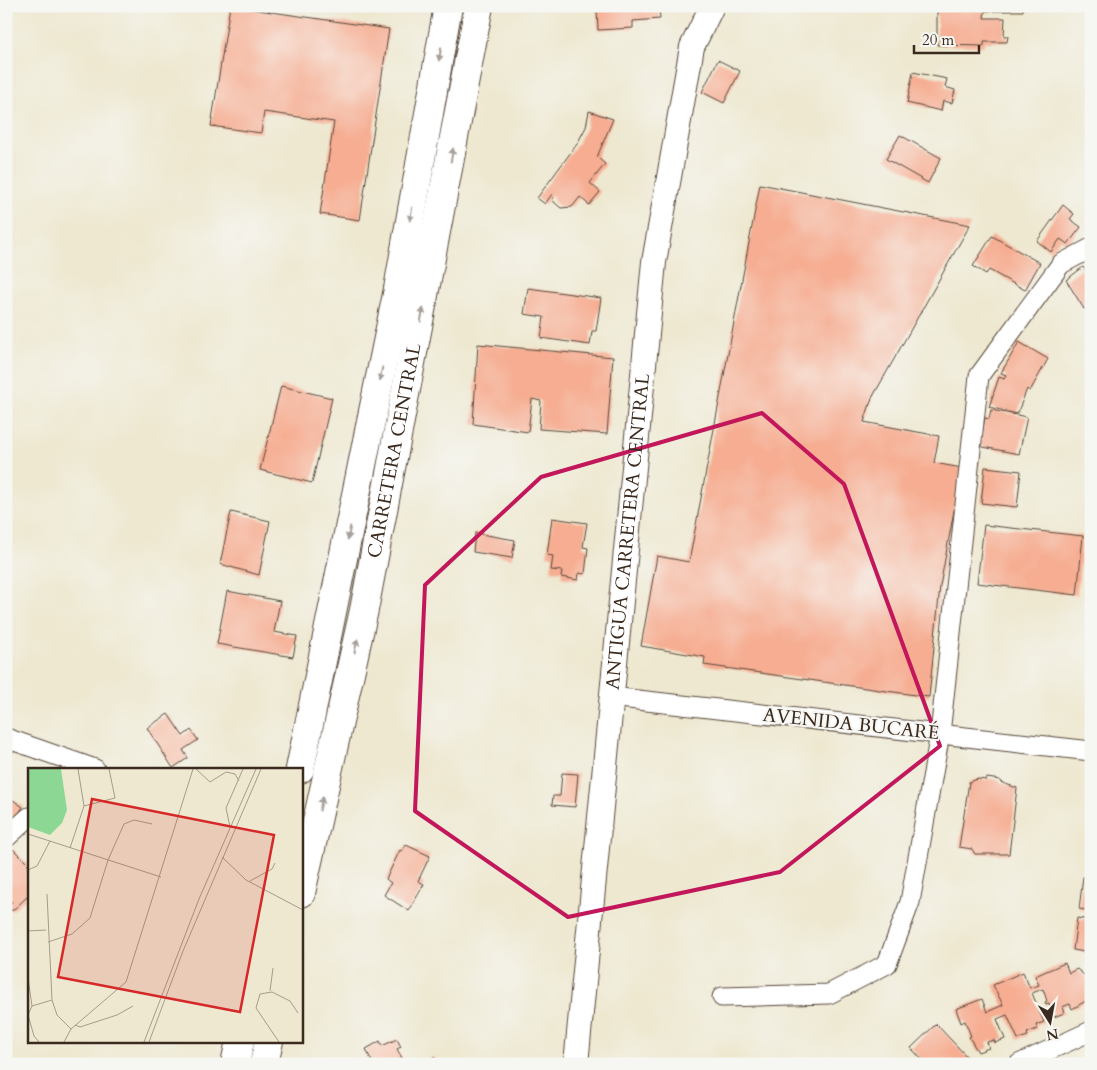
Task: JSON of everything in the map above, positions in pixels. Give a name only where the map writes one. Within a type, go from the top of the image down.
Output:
[{"type":"highway","name":"CARRETERA CENTRAL","points":[[300,768],[398,289],[448,6]]},
{"type":"highway","name":"CARRETERA CENTRAL","points":[[302,888],[364,610],[427,291],[479,6]]},
{"type":"highway","points":[[235,1064],[240,1042]]},
{"type":"highway","points":[[264,1064],[269,1042]]},
{"type":"street","name":"ANTIGUA CARRETERA CENTRAL","points":[[576,1064],[654,262],[692,48],[712,6]]},
{"type":"street","points":[[722,997],[829,994],[887,964],[910,902],[940,734],[979,376],[1061,264],[1091,248]]},
{"type":"street","name":"AVENIDA BUCARÉ","points":[[611,697],[1091,751]]},
{"type":"street","points":[[6,738],[92,768]]},
{"type":"street","points":[[6,838],[28,818]]},
{"type":"street","points":[[1019,1064],[1091,1031]]},
{"type":"highlighted area","points":[[762,413],[844,484],[940,746],[780,872],[568,917],[415,811],[425,585],[541,477]]},
{"type":"building","points":[[230,6],[389,29],[360,220],[320,214],[334,122],[264,112],[261,133],[211,126]]},
{"type":"building","points":[[606,6],[659,6],[660,19],[633,21],[633,28],[598,30],[597,11],[606,10]]},
{"type":"building","points":[[937,6],[1023,6],[1023,11],[985,11],[984,18],[1005,18],[1004,36],[1008,36],[1007,42],[984,42],[984,46],[937,45]]},
{"type":"building","points":[[718,60],[740,71],[724,103],[702,92]]},
{"type":"building","points":[[913,72],[947,79],[945,87],[955,90],[952,103],[943,101],[941,111],[907,103]]},
{"type":"building","points":[[589,111],[613,119],[597,157],[605,164],[590,183],[600,192],[589,205],[580,197],[572,207],[561,208],[554,202],[552,194],[545,204],[537,198],[577,144],[586,127]]},
{"type":"building","points":[[900,135],[941,158],[928,183],[886,159]]},
{"type":"building","points":[[760,184],[970,225],[872,398],[864,422],[939,436],[934,463],[962,468],[940,586],[929,697],[704,665],[705,657],[641,646],[657,556],[689,562]]},
{"type":"building","points":[[1063,205],[1074,214],[1070,219],[1081,227],[1068,244],[1060,239],[1051,252],[1037,241]]},
{"type":"building","points":[[992,236],[1040,263],[1025,290],[989,270],[986,274],[973,266]]},
{"type":"building","points":[[1083,267],[1091,276],[1091,305],[1084,309],[1066,280]]},
{"type":"building","points":[[528,288],[601,298],[596,331],[592,331],[590,345],[541,338],[544,317],[524,314]]},
{"type":"building","points":[[1019,342],[1048,359],[1030,391],[1027,389],[1017,414],[989,407],[999,377],[1004,379],[1006,375],[1001,373]]},
{"type":"building","points":[[478,344],[613,357],[607,434],[539,429],[541,401],[532,399],[528,432],[473,424]]},
{"type":"building","points":[[281,386],[332,398],[312,483],[260,470]]},
{"type":"building","points":[[991,410],[1027,417],[1019,454],[983,447],[980,444],[985,418],[989,419]]},
{"type":"building","points":[[985,467],[1021,471],[1017,507],[981,503]]},
{"type":"building","points":[[231,512],[270,521],[259,575],[220,564]]},
{"type":"building","points":[[552,518],[587,523],[583,547],[588,548],[585,574],[579,573],[578,580],[561,577],[562,571],[551,570],[553,556],[547,555]]},
{"type":"building","points":[[984,525],[1083,536],[1077,595],[977,583]]},
{"type":"building","points":[[475,533],[515,540],[512,558],[473,552]]},
{"type":"building","points":[[227,591],[280,601],[274,632],[297,636],[293,657],[217,644]]},
{"type":"building","points":[[168,714],[183,736],[191,730],[198,740],[183,750],[188,758],[173,768],[147,728]]},
{"type":"building","points":[[562,773],[578,774],[575,807],[552,805],[553,796],[560,796]]},
{"type":"building","points":[[987,778],[1000,780],[1000,782],[1017,788],[1009,854],[975,854],[972,849],[959,847],[969,782],[978,779],[986,780]]},
{"type":"building","points":[[6,795],[23,807],[15,819],[9,815],[6,819]]},
{"type":"building","points":[[1089,834],[1091,834],[1091,867],[1085,866]]},
{"type":"building","points":[[406,845],[430,856],[418,881],[424,884],[409,911],[384,895],[391,883],[386,879],[400,850],[402,851]]},
{"type":"building","points":[[13,849],[28,864],[28,896],[12,911],[8,906],[12,902],[9,899],[6,902],[6,853],[8,854]]},
{"type":"building","points":[[1083,877],[1091,878],[1091,911],[1079,909]]},
{"type":"building","points":[[1077,918],[1091,920],[1091,953],[1073,950]]},
{"type":"building","points":[[1065,963],[1069,973],[1077,969],[1091,981],[1091,998],[1072,1009],[1070,1004],[1062,1007],[1064,1013],[1054,1017],[1049,1003],[1046,1004],[1045,1002],[1047,1001],[1043,989],[1032,993],[1044,1022],[1036,1025],[1037,1029],[1027,1033],[1028,1036],[1018,1039],[1007,1015],[997,1019],[1005,1039],[995,1043],[994,1040],[987,1042],[989,1048],[978,1052],[969,1037],[971,1036],[965,1021],[961,1023],[956,1009],[982,999],[987,1012],[1003,1005],[993,985],[1023,972],[1030,988],[1039,985],[1035,976]]},
{"type":"building","points":[[936,1024],[970,1060],[966,1064],[926,1064],[911,1048]]},
{"type":"building","points":[[397,1039],[401,1047],[397,1049],[405,1064],[373,1064],[366,1049],[380,1041],[382,1046]]},
{"type":"building","points":[[434,1057],[438,1064],[422,1064]]},
{"type":"building","points":[[1091,1058],[1091,1064],[1079,1064]]}]
